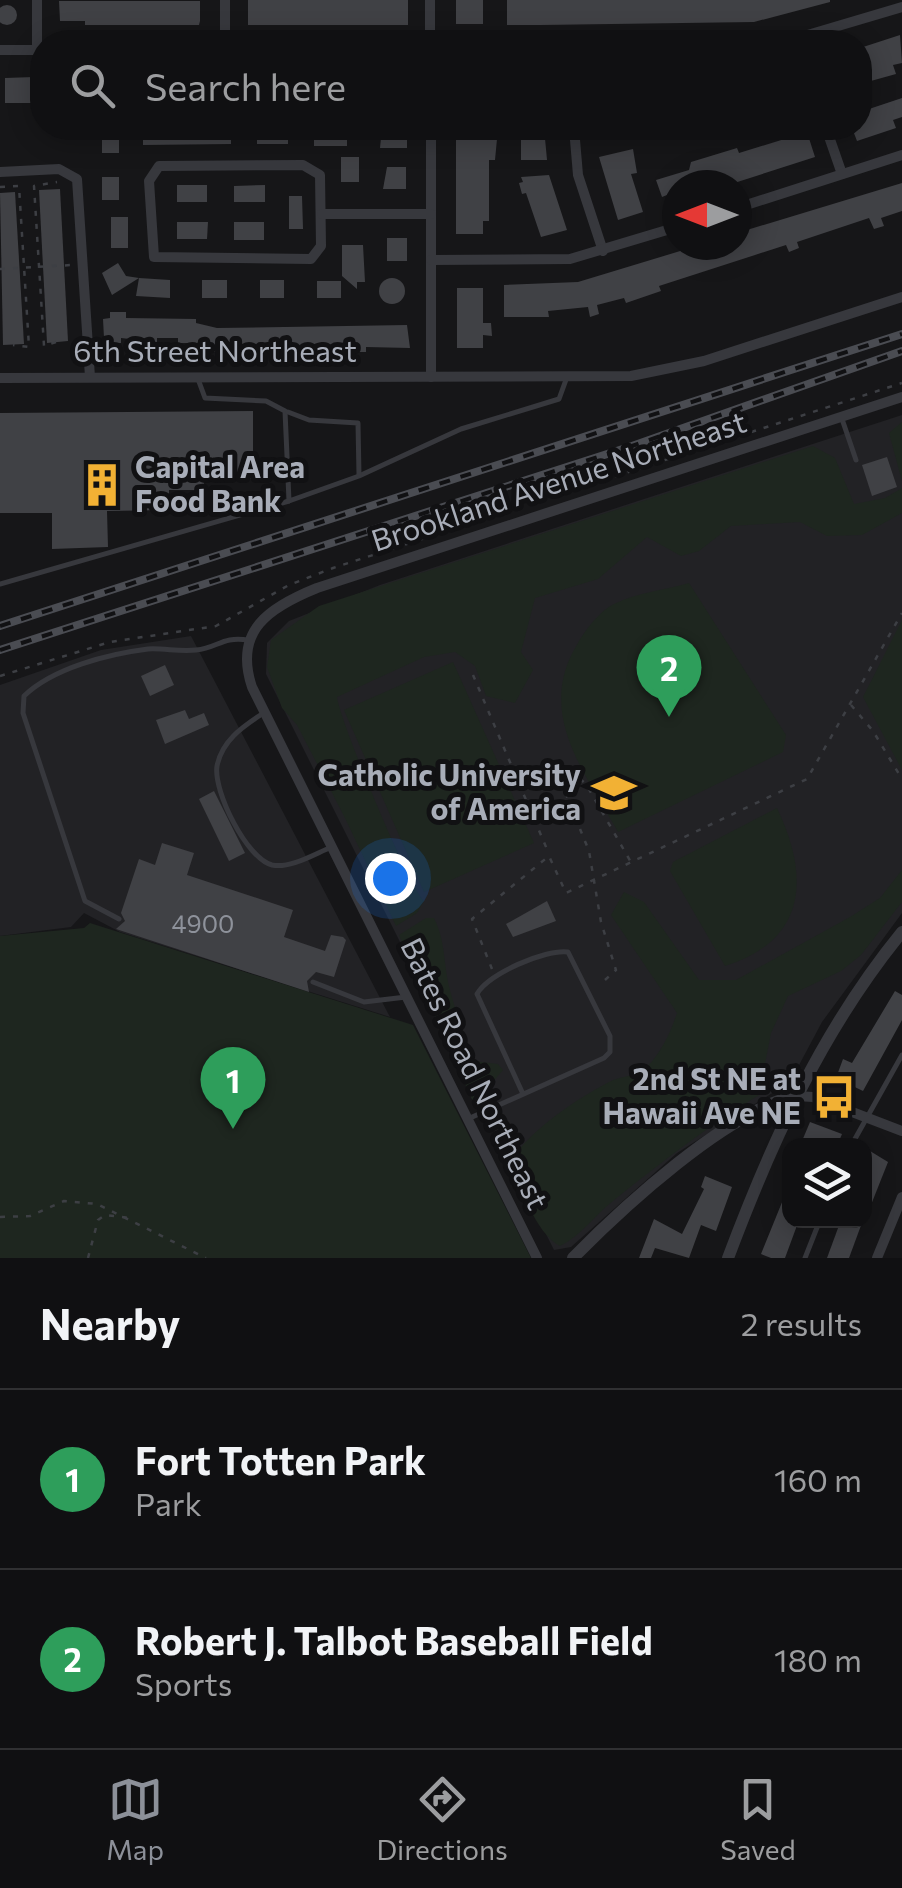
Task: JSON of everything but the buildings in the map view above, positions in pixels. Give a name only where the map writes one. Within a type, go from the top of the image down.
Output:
[{"type":"street","points":[[37,0],[39,30]]},
{"type":"street","points":[[225,0],[225,30]]},
{"type":"street","points":[[430,0],[430,30]]},
{"type":"street","points":[[831,30],[902,6]]},
{"type":"street","points":[[0,50],[30,50]]},
{"type":"street","points":[[430,140],[431,377]]},
{"type":"street","points":[[575,140],[578,174],[603,251]]},
{"type":"street","points":[[830,140],[842,174]]},
{"type":"street","points":[[752,203],[902,155]]},
{"type":"street","points":[[303,165],[320,176],[322,214],[322,246],[311,259],[161,260],[150,250],[149,181],[159,166],[303,165]]},
{"type":"street","points":[[0,172],[59,169],[76,179],[90,377]]},
{"type":"street","points":[[322,214],[431,214]]},
{"type":"street","points":[[431,260],[570,259],[662,232]]},
{"type":"street","name":"6th Street Northeast","points":[[0,378],[567,376],[670,370],[902,297]]},
{"type":"street","name":"Brookland Avenue Northeast","points":[[248,640],[253,628],[272,609],[317,588],[902,397]]},
{"type":"street","name":"Bates Road Northeast","points":[[248,640],[248,674],[265,712],[537,1258]]},
{"type":"street","points":[[728,1258],[796,1096],[839,1019],[902,932]]},
{"type":"street","points":[[574,1258],[682,1162],[749,1118],[796,1096],[812,1097],[902,1132]]},
{"type":"street","points":[[877,1258],[901,1203]]},
{"type":"lane","points":[[197,376],[205,398],[266,401],[309,420],[358,423],[360,476]]},
{"type":"lane","points":[[0,584],[290,501],[360,476],[462,428],[559,399],[567,376]]},
{"type":"lane","points":[[285,411],[290,501]]},
{"type":"lane","points":[[841,416],[856,460]]},
{"type":"lane","points":[[120,918],[85,901],[23,714],[24,696],[37,683],[108,656],[151,649],[200,650],[228,636],[248,640]]},
{"type":"lane","points":[[265,712],[239,729],[222,752],[216,770],[220,792],[248,848],[272,865],[292,864],[333,846]]},
{"type":"lane","points":[[467,1120],[604,1058],[612,1044],[568,952],[552,952],[484,982],[477,994],[522,1094]]},
{"type":"lane","points":[[313,982],[364,1002],[408,996]]},
{"type":"lane","points":[[855,1138],[902,1055]]},
{"type":"lane","points":[[805,1258],[817,1228]]},
{"type":"path","points":[[56,342],[44,346],[34,186],[54,184],[58,176]]},
{"type":"path","points":[[0,187],[19,186],[29,347],[13,345]]},
{"type":"path","points":[[0,269],[83,264]]},
{"type":"path","points":[[472,675],[566,894],[807,779],[902,613]]},
{"type":"path","points":[[850,703],[873,731],[902,779]]},
{"type":"path","points":[[604,980],[616,970],[601,922],[586,840],[567,797],[567,788],[574,780],[586,784],[632,864]]},
{"type":"path","points":[[496,978],[472,919],[550,856]]},
{"type":"path","points":[[0,1217],[30,1216],[64,1201],[97,1204],[206,1258]]},
{"type":"path","points":[[88,1258],[98,1220],[105,1216],[132,1218]]},
{"type":"shaded area","name":"Catholic University of America","points":[[902,415],[902,913],[822,1022],[790,1082],[677,1153],[571,1247],[554,1250],[266,674],[267,643],[289,621],[380,585]]},
{"type":"shaded area","points":[[902,422],[902,481],[889,433]]},
{"type":"shaded area","points":[[813,446],[835,458],[854,504],[885,498],[902,488],[902,513],[862,535],[827,536],[800,522],[731,526],[699,551],[681,556],[647,537],[598,579],[535,598],[521,652],[533,670],[515,703],[486,696],[475,666],[455,652],[424,657],[337,697],[376,802],[424,901],[417,913],[396,926],[297,725],[282,708],[267,667],[271,640],[319,606]]},
{"type":"shaded area","points":[[689,583],[786,735],[783,752],[618,832],[569,740],[561,693],[566,668],[585,632],[609,607]]},
{"type":"shaded area","points":[[902,620],[902,770],[863,697]]},
{"type":"shaded area","points":[[191,636],[390,1017],[120,932],[84,913],[71,927],[0,936],[0,685],[101,650]]},
{"type":"shaded area","points":[[453,662],[534,843],[424,892],[344,710]]},
{"type":"shaded area","points":[[777,808],[794,858],[794,903],[786,923],[772,940],[752,955],[725,966],[670,871],[673,862]]},
{"type":"shaded area","points":[[902,870],[902,902],[861,955],[841,971],[788,996],[771,1033],[759,1095],[666,1159],[568,1242],[560,1246],[551,1240],[528,1206],[515,1155],[534,1133],[571,1105],[609,1082],[646,1068],[665,1042],[677,1013],[611,915],[624,892],[644,902],[699,980],[736,980],[880,898]]},
{"type":"shaded area","points":[[426,918],[434,918],[438,927],[450,990],[473,1061],[498,1064],[503,1070],[474,1104],[399,935]]},
{"type":"shaded area","points":[[90,923],[413,1025],[531,1258],[0,1258],[0,936],[84,928]]},
{"type":"railway","points":[[0,626],[902,334]]},
{"type":"railway","points":[[0,650],[632,446],[902,351]]},
{"type":"place","name":"Capital Area Food Bank","points":[[102,485]]},
{"type":"place","name":"Robert J. Talbot Baseball Field","points":[[669,717]]},
{"type":"place","name":"Catholic University of America","points":[[614,793]]},
{"type":"place","name":"2nd St NE at Hawaii Ave NE","points":[[834,1097]]},
{"type":"place","name":"Fort Totten Park","points":[[233,1129]]}]
